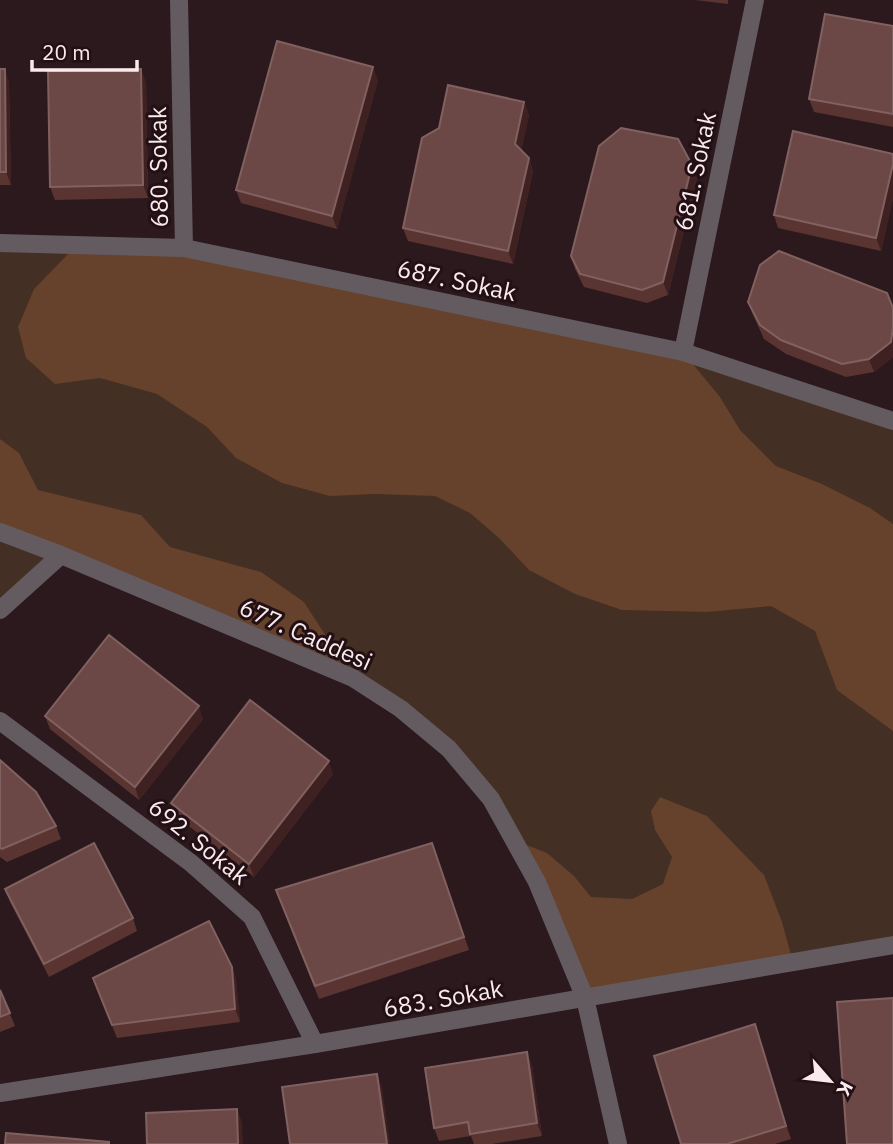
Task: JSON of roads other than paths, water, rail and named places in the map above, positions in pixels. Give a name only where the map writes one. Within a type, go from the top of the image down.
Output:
[{"type":"street","name":"680. Sokak","points":[[179,0],[184,248]]},
{"type":"street","name":"681. Sokak","points":[[683,352],[755,0]]},
{"type":"street","name":"687. Sokak","points":[[0,243],[184,248],[683,352],[893,421]]},
{"type":"street","name":"677. Caddesi","points":[[0,532],[353,678],[401,709],[449,749],[491,799],[537,882],[585,998],[618,1144]]},
{"type":"street","points":[[0,610],[61,555]]},
{"type":"street","name":"692. Sokak","points":[[0,721],[191,863],[252,917],[315,1044]]},
{"type":"street","name":"683. Sokak","points":[[0,1093],[315,1044],[893,945]]}]
